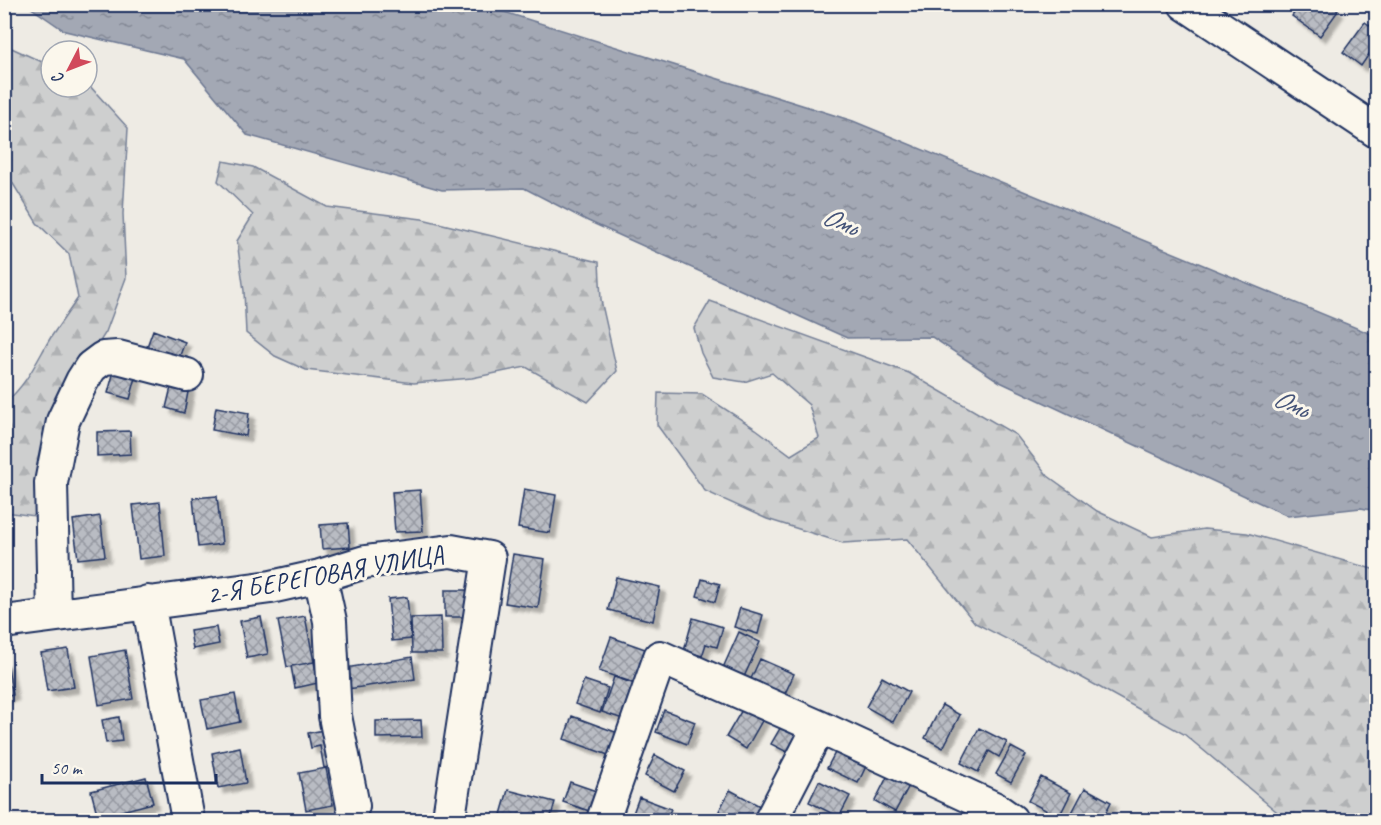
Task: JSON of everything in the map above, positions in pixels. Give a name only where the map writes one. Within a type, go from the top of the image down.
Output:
[{"type":"street","points":[[1185,4],[1377,131]]},
{"type":"street","points":[[54,615],[51,483],[63,421],[82,381],[91,367],[104,358],[118,357],[186,375]]},
{"type":"street","name":"2-Я БЕРЕГОВАЯ УЛИЦА","points":[[4,622],[271,587],[320,576],[365,562],[451,551],[489,558],[446,819]]},
{"type":"street","points":[[320,576],[330,621],[335,716],[353,806]]},
{"type":"street","points":[[148,602],[188,820]]},
{"type":"street","points":[[603,820],[660,657],[994,808],[1011,820]]},
{"type":"street","points":[[771,820],[819,727]]},
{"type":"green space","points":[[5,45],[39,61],[39,99],[99,99],[99,96],[128,128],[123,214],[126,278],[106,332],[49,421],[35,516],[5,512],[5,403],[26,380],[51,337],[78,298],[69,254],[37,223],[9,177],[5,178]]},
{"type":"green space","points":[[223,161],[253,167],[327,207],[422,219],[599,262],[601,300],[617,371],[588,402],[526,367],[472,378],[414,383],[306,370],[275,356],[246,333],[244,291],[237,241],[253,215],[218,181]]},
{"type":"green space","points":[[710,301],[909,373],[1016,435],[1048,476],[1097,511],[1152,537],[1204,529],[1247,533],[1376,570],[1376,820],[1284,820],[1184,734],[1079,676],[975,623],[907,539],[843,543],[767,519],[705,491],[657,425],[658,393],[702,394],[791,455],[819,438],[809,405],[772,373],[744,382],[713,377],[701,353],[694,328]]},
{"type":"water","name":"Омь","points":[[27,5],[482,5],[853,121],[1376,336],[1376,511],[1361,508],[1288,516],[1000,382],[932,337],[847,338],[588,221],[524,188],[442,190],[247,135],[184,59],[65,31]]},
{"type":"building","points":[[1300,4],[1329,4],[1338,11],[1320,36],[1292,16]]},
{"type":"building","points":[[1365,22],[1376,30],[1376,44],[1361,66],[1343,52]]},
{"type":"building","points":[[153,330],[185,342],[177,363],[145,352]]},
{"type":"building","points":[[117,360],[139,367],[130,399],[108,393]]},
{"type":"building","points":[[172,383],[189,387],[184,413],[166,408]]},
{"type":"building","points":[[216,407],[249,413],[246,436],[212,430]]},
{"type":"building","points":[[130,431],[131,454],[97,456],[97,432]]},
{"type":"building","points":[[524,489],[556,495],[550,533],[518,528]]},
{"type":"building","points":[[420,490],[423,531],[395,532],[392,492]]},
{"type":"building","points":[[217,496],[222,544],[198,547],[193,498]]},
{"type":"building","points":[[160,502],[165,556],[139,559],[133,505]]},
{"type":"building","points":[[100,516],[105,556],[78,559],[73,520]]},
{"type":"building","points":[[348,523],[350,547],[322,549],[320,525]]},
{"type":"building","points":[[513,554],[545,559],[538,608],[505,603]]},
{"type":"building","points":[[616,577],[660,587],[653,621],[608,610]]},
{"type":"building","points":[[702,579],[720,584],[715,602],[697,596]]},
{"type":"building","points":[[445,590],[468,590],[468,617],[445,617]]},
{"type":"building","points":[[407,597],[411,639],[392,641],[388,599]]},
{"type":"building","points":[[740,608],[763,615],[758,634],[734,627]]},
{"type":"building","points":[[305,616],[314,662],[287,667],[278,621]]},
{"type":"building","points":[[261,617],[268,654],[247,658],[240,621]]},
{"type":"building","points":[[441,617],[442,653],[412,653],[411,618]]},
{"type":"building","points":[[693,618],[723,627],[717,647],[706,644],[702,656],[684,651]]},
{"type":"building","points":[[216,627],[219,644],[193,649],[190,631]]},
{"type":"building","points":[[739,632],[760,642],[743,679],[722,670]]},
{"type":"building","points":[[611,637],[645,649],[634,683],[599,671]]},
{"type":"building","points":[[68,649],[74,687],[47,691],[41,653]]},
{"type":"building","points":[[125,650],[133,699],[99,705],[91,656]]},
{"type":"building","points":[[412,657],[415,679],[348,689],[345,668]]},
{"type":"building","points":[[760,659],[794,674],[783,698],[749,683]]},
{"type":"building","points":[[4,662],[7,662],[13,695],[4,697]]},
{"type":"building","points":[[314,662],[318,683],[295,688],[291,666]]},
{"type":"building","points":[[614,677],[635,684],[623,719],[602,712]]},
{"type":"building","points":[[882,677],[909,692],[893,722],[866,707]]},
{"type":"building","points":[[584,680],[608,688],[600,713],[575,704]]},
{"type":"building","points":[[235,694],[240,722],[207,729],[201,700]]},
{"type":"building","points":[[942,705],[960,715],[943,748],[925,738]]},
{"type":"building","points":[[743,708],[763,719],[746,749],[726,737]]},
{"type":"building","points":[[664,710],[695,722],[687,744],[656,732]]},
{"type":"building","points":[[572,716],[618,733],[611,756],[564,739]]},
{"type":"building","points":[[119,717],[122,741],[106,743],[102,720]]},
{"type":"building","points":[[786,718],[803,728],[789,753],[771,744]]},
{"type":"building","points":[[421,720],[422,737],[376,738],[376,721]]},
{"type":"building","points":[[979,728],[1007,742],[999,757],[989,751],[978,772],[961,763]]},
{"type":"building","points":[[329,729],[336,766],[324,768],[320,746],[311,748],[308,733]]},
{"type":"building","points":[[240,747],[246,783],[218,788],[212,753]]},
{"type":"building","points":[[838,747],[868,762],[858,783],[827,768]]},
{"type":"building","points":[[1011,747],[1026,755],[1011,782],[996,774]]},
{"type":"building","points":[[655,755],[685,771],[674,791],[645,776]]},
{"type":"building","points":[[326,768],[333,805],[306,810],[299,773]]},
{"type":"building","points":[[890,771],[911,782],[895,812],[875,801]]},
{"type":"building","points":[[146,777],[153,803],[98,817],[91,791]]},
{"type":"building","points":[[1041,777],[1071,793],[1059,817],[1028,801]]},
{"type":"building","points":[[819,781],[850,796],[839,817],[809,802]]},
{"type":"building","points":[[570,782],[599,792],[592,812],[563,802]]},
{"type":"building","points":[[1085,788],[1111,802],[1102,820],[1068,820]]},
{"type":"building","points":[[508,790],[555,802],[550,820],[500,818]]},
{"type":"building","points":[[730,790],[760,806],[752,820],[738,820],[719,811]]},
{"type":"building","points":[[639,797],[671,809],[666,820],[631,819]]},
{"type":"building","points":[[68,814],[70,820],[42,820]]}]
